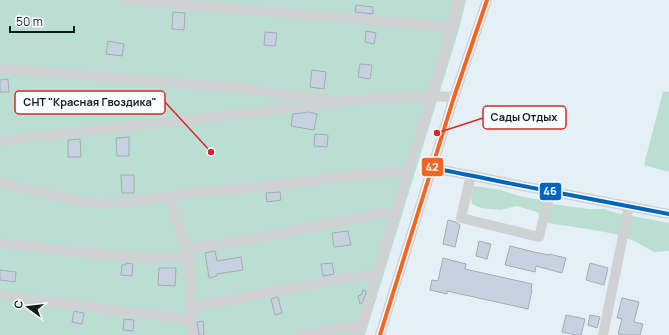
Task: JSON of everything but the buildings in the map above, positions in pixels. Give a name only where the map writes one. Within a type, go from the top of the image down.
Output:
[{"type":"street","points":[[124,0],[452,27]]},
{"type":"street","points":[[301,335],[360,330],[371,298],[375,277],[408,171],[410,159],[424,123],[452,27],[458,0]]},
{"type":"street","points":[[380,335],[454,97],[487,0]]},
{"type":"street","points":[[0,69],[243,88],[273,93],[347,101]]},
{"type":"street","points":[[0,141],[347,101],[431,96],[454,97]]},
{"type":"street","points":[[432,168],[669,214]]},
{"type":"street","points":[[0,182],[87,204],[98,204],[132,202],[193,193],[408,171]]},
{"type":"street","points":[[471,175],[461,218],[539,237],[550,192]]},
{"type":"street","points":[[168,197],[188,253],[191,307],[190,320],[193,335]]},
{"type":"street","points":[[603,335],[629,206]]},
{"type":"street","points":[[0,243],[150,259],[188,253],[383,213],[394,214]]},
{"type":"street","points":[[191,307],[363,275],[375,277]]},
{"type":"street","points":[[0,295],[190,320]]},
{"type":"green space","points":[[0,0],[466,0],[460,26],[365,335],[0,335]]},
{"type":"green space","points":[[663,91],[669,92],[669,172],[644,165]]},
{"type":"green space","points":[[474,186],[501,190],[553,204],[588,209],[604,209],[616,213],[669,223],[669,251],[654,252],[634,241],[615,234],[548,223],[537,212],[517,206],[500,210],[481,208],[472,204],[471,197]]},
{"type":"transit line","name":"42","points":[[380,335],[454,97],[487,0]]},
{"type":"transit line","name":"46","points":[[432,168],[669,214]]},
{"type":"place","name":"Сады Отдых","points":[[437,133]]},
{"type":"place","name":"СНТ \"Красная Гвоздика\"","points":[[211,152]]}]
